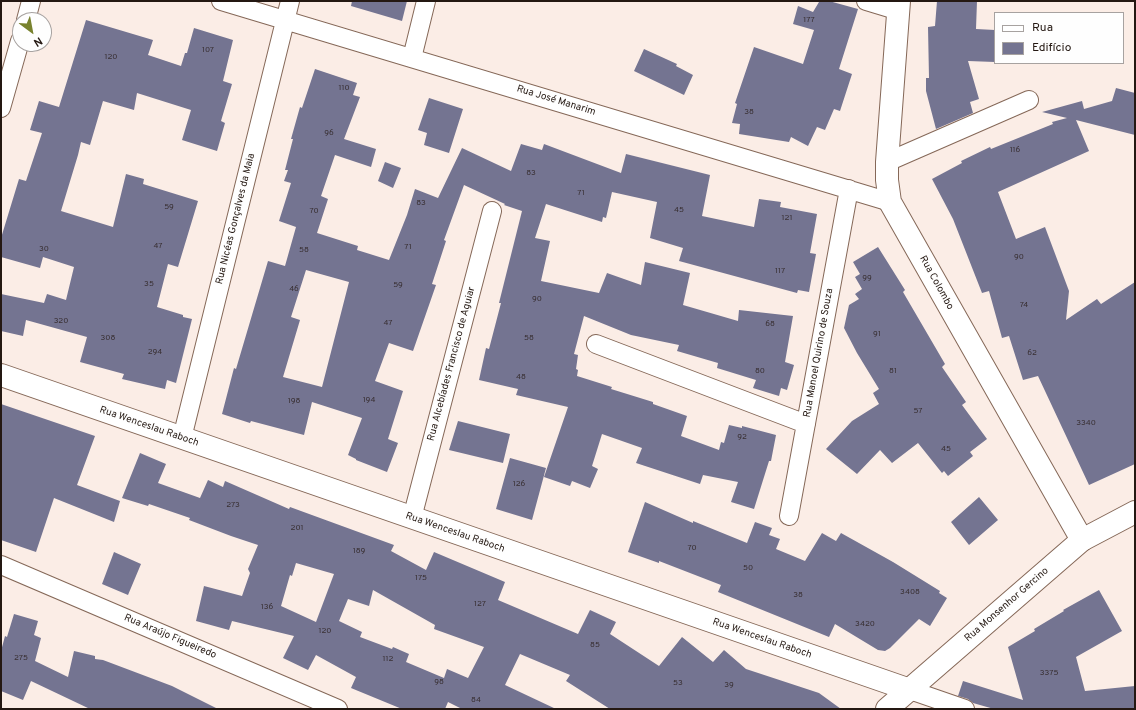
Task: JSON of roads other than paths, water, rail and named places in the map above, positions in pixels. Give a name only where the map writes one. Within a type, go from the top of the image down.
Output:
[{"type":"street","points":[[28,12],[31,1]]},
{"type":"street","name":"Rua José Manarim","points":[[221,1],[890,202]]},
{"type":"street","name":"Rua Nicéas Gonçalves da Maia","points":[[182,438],[290,1]]},
{"type":"street","points":[[412,58],[426,1]]},
{"type":"street","points":[[866,1],[899,6]]},
{"type":"street","name":"Rua Colombo","points":[[899,6],[887,162],[887,180],[890,202],[1082,540]]},
{"type":"street","points":[[1,108],[17,52]]},
{"type":"street","points":[[887,162],[1029,100]]},
{"type":"street","name":"Rua Manoel Quirino de Souza","points":[[789,516],[849,189]]},
{"type":"street","name":"Rua Alcebíades Francisco de Aguiar","points":[[412,518],[492,211]]},
{"type":"street","points":[[596,344],[806,424]]},
{"type":"street","name":"Rua Wenceslau Raboch","points":[[1,375],[910,690]]},
{"type":"street","name":"Rua Monsenhor Gercino","points":[[887,709],[1082,540],[1135,512]]},
{"type":"street","name":"Rua Araújo Figueiredo","points":[[1,565],[338,709]]},
{"type":"street","points":[[910,690],[965,709]]}]
